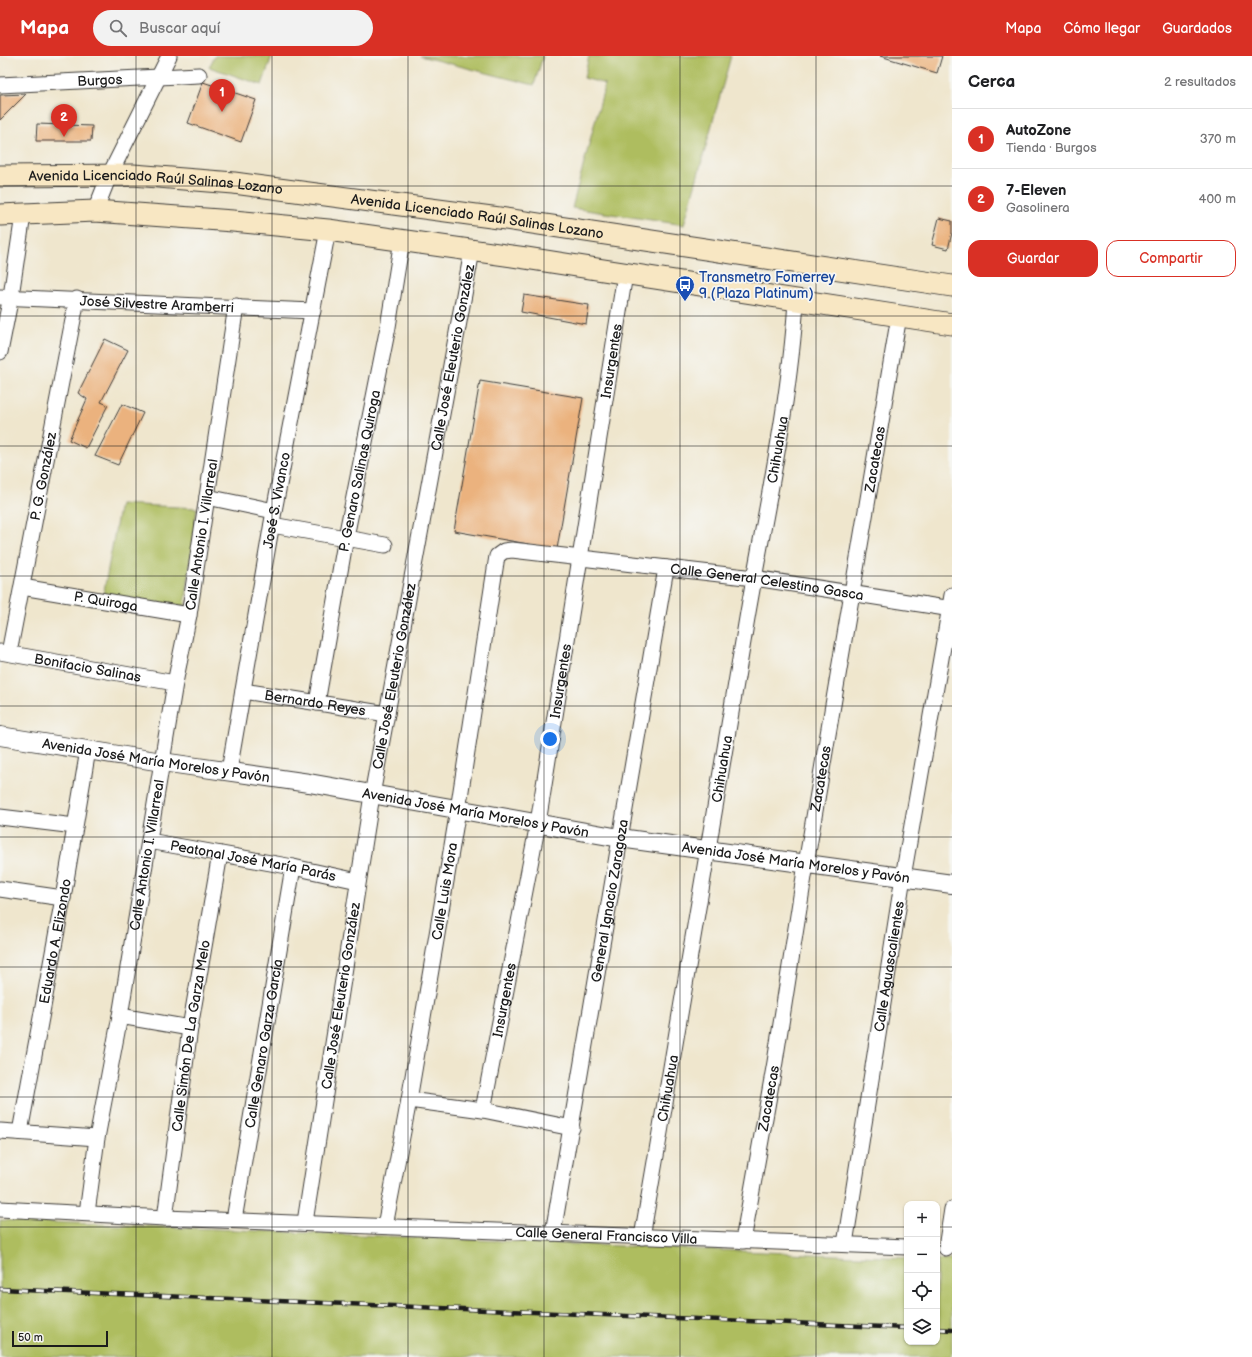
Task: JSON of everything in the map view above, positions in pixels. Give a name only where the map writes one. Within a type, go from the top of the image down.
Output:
[{"type":"main road","name":"Avenida Licenciado Raúl Salinas Lozano","points":[[0,176],[140,175],[242,184],[499,218],[952,286]]},
{"type":"main road","points":[[0,215],[94,211],[232,221],[328,230],[952,324]]},
{"type":"street","points":[[94,211],[109,176],[169,56]]},
{"type":"street","name":"Burgos","points":[[0,85],[199,75]]},
{"type":"street","points":[[0,352],[5,296],[22,215]]},
{"type":"street","name":"José S. Vivanco","points":[[229,771],[273,518],[328,230]]},
{"type":"street","name":"P. Genaro Salinas Quiroga","points":[[317,703],[346,537],[388,327],[402,240]]},
{"type":"street","name":"Calle José Eleuterio González","points":[[305,1222],[372,795],[472,251]]},
{"type":"street","name":"Insurgentes","points":[[483,1110],[538,823],[625,274]]},
{"type":"street","name":"José Silvestre Aramberri","points":[[5,296],[313,310]]},
{"type":"street","name":"P. G. González","points":[[5,653],[22,587],[77,299]]},
{"type":"street","name":"Chihuahua","points":[[642,1237],[754,578],[782,427],[791,362],[796,301]]},
{"type":"street","name":"Calle Antonio I. Villarreal","points":[[87,1213],[97,1138],[120,1016],[175,683],[189,615],[236,306]]},
{"type":"street","name":"Zacatecas","points":[[742,1241],[775,1062],[806,864],[899,316]]},
{"type":"street","points":[[207,497],[273,518],[346,537],[385,545]]},
{"type":"street","name":"Calle General Celestino Gasca","points":[[497,556],[504,551],[512,550],[581,557],[754,578],[853,593],[951,604]]},
{"type":"street","name":"Calle Luis Mora","points":[[385,1226],[409,1100],[458,810],[497,556]]},
{"type":"street","name":"General Ignacio Zaragoza","points":[[553,1232],[572,1128],[666,568]]},
{"type":"street","name":"P. Quiroga","points":[[22,587],[189,615]]},
{"type":"street","name":"Calle Aguascalientes","points":[[846,1244],[903,877],[951,604]]},
{"type":"street","name":"Bonifacio Salinas","points":[[5,653],[175,683]]},
{"type":"street","name":"Bernardo Reyes","points":[[243,691],[387,714]]},
{"type":"street","name":"Avenida José María Morelos y Pavón","points":[[0,736],[162,762],[309,783],[620,838],[952,884]]},
{"type":"street","name":"Eduardo A. Elizondo","points":[[20,1132],[63,898],[88,750]]},
{"type":"street","points":[[0,817],[74,826]]},
{"type":"street","name":"Peatonal José María Parás","points":[[149,840],[293,867],[358,881]]},
{"type":"street","name":"Calle Simón De La Garza Melo","points":[[165,1218],[190,1028],[220,854]]},
{"type":"street","name":"Calle Genaro Garza García","points":[[234,1220],[293,867]]},
{"type":"street","points":[[0,889],[63,898]]},
{"type":"street","points":[[120,1016],[190,1028]]},
{"type":"street","points":[[409,1100],[483,1110],[572,1128]]},
{"type":"street","points":[[0,1132],[20,1132],[97,1138]]},
{"type":"street","name":"Calle General Francisco Villa","points":[[0,1209],[165,1218],[305,1222],[904,1247]]},
{"type":"street","points":[[945,1248],[952,1209]]},
{"type":"green space","points":[[215,56],[272,56],[262,85],[209,67]]},
{"type":"green space","points":[[420,56],[543,56],[534,85]]},
{"type":"green space","points":[[589,56],[731,56],[684,225],[572,208],[605,84],[584,78]]},
{"type":"green space","points":[[120,504],[197,508],[185,606],[103,596]]},
{"type":"green space","points":[[0,1220],[904,1258],[904,1345],[940,1345],[940,1260],[952,1260],[952,1357],[0,1357]]},
{"type":"building","points":[[880,56],[942,56],[937,73]]},
{"type":"building","points":[[203,82],[256,100],[241,142],[188,123]]},
{"type":"building","points":[[26,94],[0,120],[0,95]]},
{"type":"building","points":[[37,124],[92,126],[91,141],[36,141]]},
{"type":"building","points":[[939,218],[952,221],[952,233],[948,249],[932,245]]},
{"type":"building","points":[[524,295],[589,305],[586,324],[521,312]]},
{"type":"building","points":[[105,339],[128,350],[101,402],[108,405],[86,448],[69,440],[87,399],[78,393]]},
{"type":"building","points":[[480,381],[583,398],[557,549],[454,531]]},
{"type":"building","points":[[122,404],[143,413],[118,465],[95,456]]},
{"type":"railway","points":[[0,1289],[904,1328]]},
{"type":"railway","points":[[940,1329],[952,1330]]},
{"type":"place","name":"AutoZone","points":[[222,112]]},
{"type":"place","name":"7-Eleven","points":[[64,137]]},
{"type":"place","name":"Transmetro Fomerrey 9 (Plaza Platinum)","points":[[685,302]]}]
